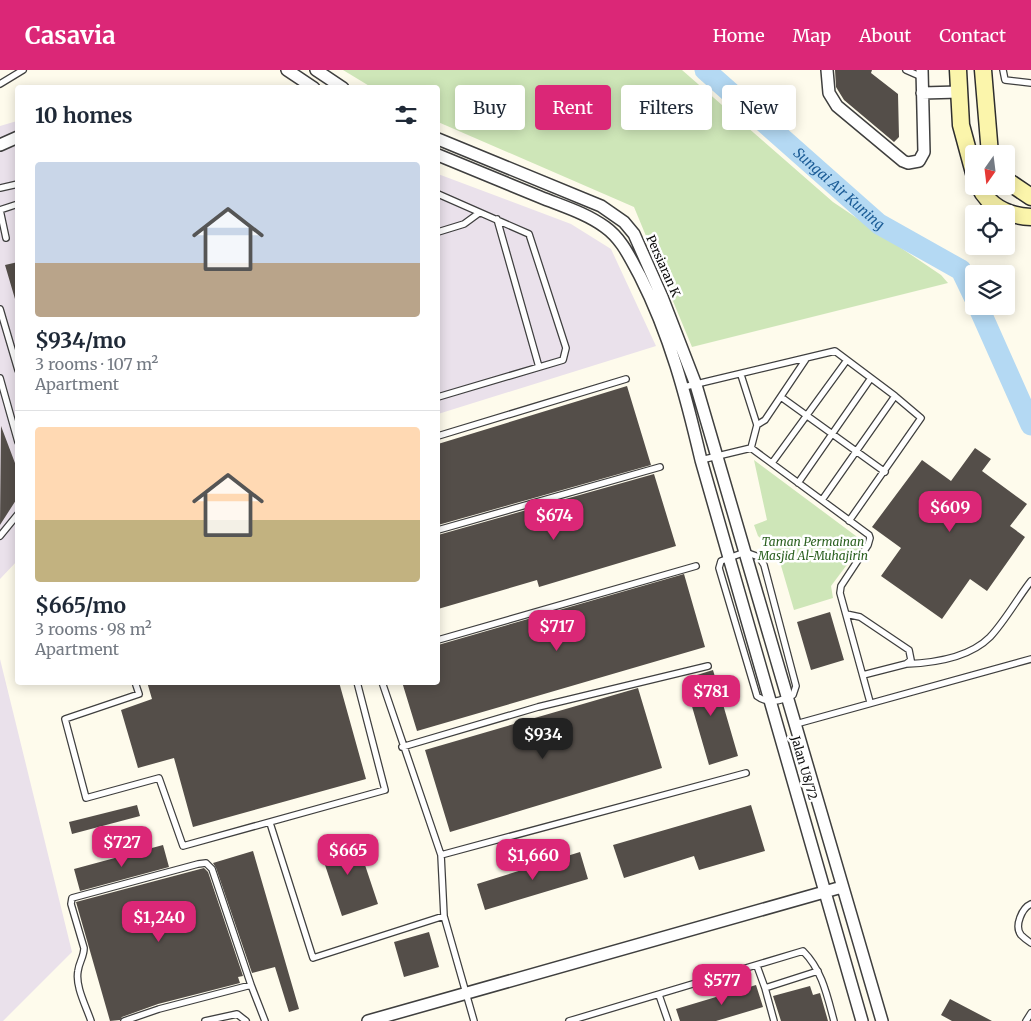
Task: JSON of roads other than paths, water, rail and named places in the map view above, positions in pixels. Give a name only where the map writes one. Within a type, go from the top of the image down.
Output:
[{"type":"street","points":[[287,70],[310,85]]},
{"type":"street","points":[[316,70],[338,85]]},
{"type":"street","points":[[827,70],[829,93],[837,106],[903,161],[908,163],[919,161],[924,152],[922,74]]},
{"type":"street","points":[[958,70],[961,125],[966,145]]},
{"type":"street","points":[[982,70],[989,145]]},
{"type":"street","points":[[922,93],[959,92]]},
{"type":"street","points":[[0,145],[15,138]]},
{"type":"street","name":"Persiaran K","points":[[440,140],[584,198],[613,213],[634,234],[652,273],[696,385],[746,552]]},
{"type":"street","name":"Persiaran K","points":[[440,156],[589,217],[617,237],[627,251],[660,319],[684,387],[701,460],[719,524]]},
{"type":"street","points":[[1015,186],[1031,197]]},
{"type":"street","points":[[983,195],[996,207],[1010,214],[1031,218]]},
{"type":"street","name":"Jalan U8/72","points":[[719,524],[862,1021]]},
{"type":"street","name":"Jalan U8/72","points":[[746,552],[882,1021]]},
{"type":"street","points":[[368,1021],[842,887]]},
{"type":"lane","points":[[0,84],[23,70]]},
{"type":"lane","points":[[906,70],[922,74]]},
{"type":"lane","points":[[1003,70],[1005,80],[1031,83]]},
{"type":"lane","points":[[0,188],[15,185]]},
{"type":"lane","points":[[440,195],[529,234],[566,348],[563,360],[440,396]]},
{"type":"lane","points":[[6,238],[0,210],[15,205]]},
{"type":"lane","points":[[440,231],[464,224],[479,213]]},
{"type":"lane","points":[[497,219],[539,367]]},
{"type":"lane","points":[[0,309],[15,360]]},
{"type":"lane","points":[[684,387],[836,351],[895,396],[921,418],[850,521]]},
{"type":"lane","points":[[758,425],[766,420],[806,359]]},
{"type":"lane","points":[[772,463],[847,360]]},
{"type":"lane","points":[[741,375],[758,425],[751,448]]},
{"type":"lane","points":[[0,378],[15,432]]},
{"type":"lane","points":[[798,483],[872,378]]},
{"type":"lane","points":[[440,435],[626,379]]},
{"type":"lane","points":[[822,500],[895,396]]},
{"type":"lane","points":[[781,397],[885,472]]},
{"type":"lane","points":[[701,460],[751,448],[870,538],[868,545],[841,586],[840,593],[870,702]]},
{"type":"lane","points":[[440,529],[660,467]]},
{"type":"lane","points":[[0,536],[15,518]]},
{"type":"lane","points":[[728,557],[746,552]]},
{"type":"lane","points":[[440,639],[696,566]]},
{"type":"lane","points":[[863,675],[906,664],[929,663],[947,659],[988,639],[1031,581]]},
{"type":"lane","points":[[846,614],[860,617],[910,650],[910,660],[906,664]]},
{"type":"lane","points":[[796,724],[1031,659]]},
{"type":"lane","points":[[402,747],[538,708],[708,666]]},
{"type":"lane","points":[[136,685],[139,694],[65,719],[86,798],[160,778],[183,846],[385,790],[358,685]]},
{"type":"lane","points":[[383,685],[402,747],[441,855],[444,916],[474,1021]]},
{"type":"lane","points":[[771,702],[788,698]]},
{"type":"lane","points":[[441,855],[746,774]]},
{"type":"lane","points":[[270,823],[313,958],[444,916]]},
{"type":"lane","points":[[91,1021],[77,972],[84,956],[84,948],[71,904],[72,898],[206,863],[212,870],[265,1021]]},
{"type":"lane","points":[[1031,904],[1026,906],[1018,922],[1021,935],[1031,943]]},
{"type":"lane","points":[[569,1021],[804,951],[813,961],[825,986],[834,1021]]},
{"type":"lane","points":[[758,966],[774,1021]]},
{"type":"lane","points":[[765,988],[818,971]]},
{"type":"lane","points":[[124,1021],[251,985]]},
{"type":"lane","points":[[659,995],[668,1021]]},
{"type":"lane","points":[[1026,1021],[1031,1013]]},
{"type":"lane","points":[[205,1021],[237,1014],[246,1021]]},
{"type":"waterway","name":"Sungai Air Kuning","points":[[705,70],[879,224],[961,270],[965,278]]},
{"type":"waterway","name":"Sungai Air Kuning","points":[[982,315],[1031,425]]},
{"type":"park label","name":"Taman Permainan Masjid Al-Muhajirin","points":[[813,549]]}]
